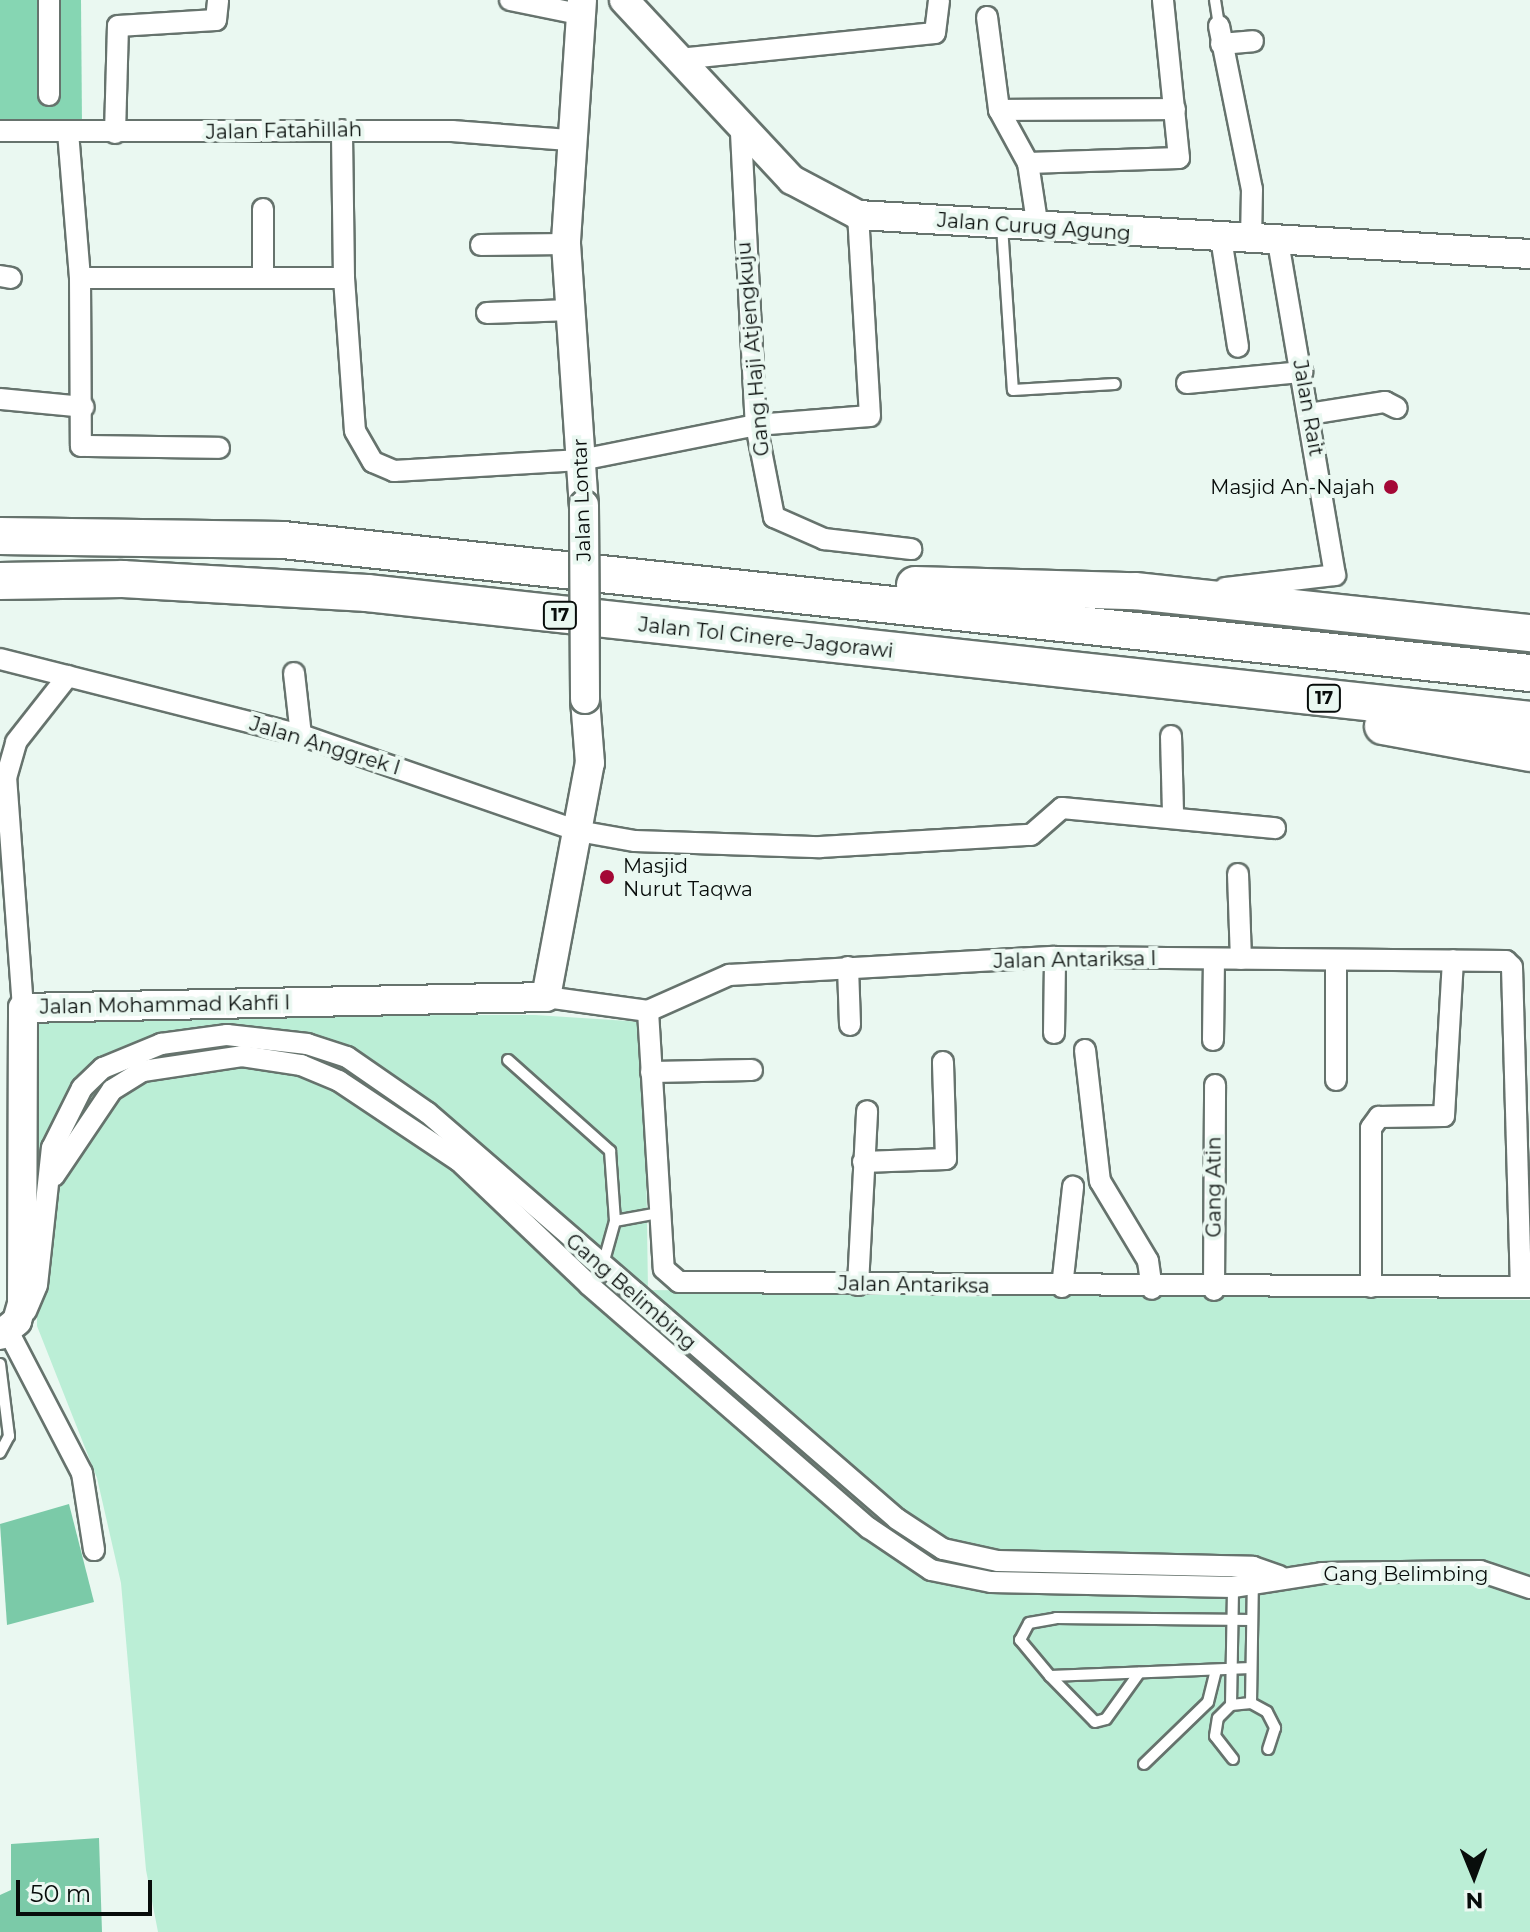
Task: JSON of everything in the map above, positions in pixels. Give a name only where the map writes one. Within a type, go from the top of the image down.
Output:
[{"type":"highway","name":"17","points":[[0,536],[283,540],[686,578],[1530,673]]},
{"type":"highway","points":[[686,578],[1135,591],[1530,633]]},
{"type":"highway","name":"Jalan Tol Cinere–Jagorawi","points":[[0,581],[123,579],[367,593],[1530,720]]},
{"type":"highway","points":[[1422,620],[1530,622]]},
{"type":"highway","points":[[1118,677],[1530,753]]},
{"type":"street","points":[[49,0],[49,95]]},
{"type":"street","points":[[115,133],[118,26],[216,20],[218,0]]},
{"type":"street","points":[[510,0],[580,7]]},
{"type":"street","name":"Jalan Curug Agung","points":[[624,0],[741,133],[792,180],[858,215],[1264,242],[1530,254]]},
{"type":"street","points":[[679,59],[935,33],[939,0]]},
{"type":"street","points":[[1028,163],[1179,158],[1163,0]]},
{"type":"street","name":"Jalan Lontar","points":[[546,997],[590,763],[585,699],[584,505],[566,244],[569,140],[580,7]]},
{"type":"street","points":[[987,17],[999,110],[1028,163],[1038,228]]},
{"type":"street","points":[[1220,35],[1253,41]]},
{"type":"street","name":"Jalan Rait","points":[[1220,35],[1264,242],[1302,372],[1335,575],[1221,588]]},
{"type":"street","points":[[999,110],[1175,109]]},
{"type":"street","points":[[342,130],[344,278],[355,431],[373,462],[394,471],[581,460],[756,425],[870,416],[858,215]]},
{"type":"street","name":"Jalan Fatahillah","points":[[0,131],[342,130],[569,140]]},
{"type":"street","points":[[68,132],[80,278],[84,407],[81,446],[219,448]]},
{"type":"street","name":"Gang Haji Atjengkuju","points":[[741,133],[756,425],[774,517],[824,539],[911,549]]},
{"type":"street","points":[[263,209],[263,278]]},
{"type":"street","points":[[1221,238],[1238,347]]},
{"type":"street","points":[[481,245],[566,244]]},
{"type":"street","points":[[80,278],[344,278]]},
{"type":"street","points":[[487,313],[571,310]]},
{"type":"street","points":[[1187,383],[1302,372]]},
{"type":"street","points":[[0,399],[84,407]]},
{"type":"street","points":[[1309,414],[1385,402],[1397,408]]},
{"type":"street","name":"Jalan Anggrek I","points":[[0,659],[301,735],[578,831],[635,841],[820,847],[1031,835],[1062,808],[1173,814],[1275,828]]},
{"type":"street","points":[[294,673],[301,735]]},
{"type":"street","points":[[23,1008],[6,778],[16,742],[68,676]]},
{"type":"street","points":[[1171,736],[1173,814]]},
{"type":"street","points":[[1238,874],[1241,959]]},
{"type":"street","points":[[1054,1033],[1055,957]]},
{"type":"street","name":"Jalan Antariksa I","points":[[648,1011],[729,975],[848,967],[1055,957],[1510,963],[1526,1287]]},
{"type":"street","points":[[1213,1040],[1214,960]]},
{"type":"street","points":[[1336,960],[1336,1080]]},
{"type":"street","points":[[1371,1287],[1371,1128],[1379,1117],[1444,1116],[1453,960]]},
{"type":"street","points":[[848,967],[850,1025]]},
{"type":"street","points":[[546,997],[648,1011]]},
{"type":"street","name":"Jalan Mohammad Kahfi I","points":[[8,1329],[24,1282],[23,1008],[546,997]]},
{"type":"street","name":"Jalan Antariksa","points":[[648,1011],[664,1269],[679,1282],[1214,1290],[1526,1287]]},
{"type":"street","name":"Gang Belimbing","points":[[8,1329],[37,1285],[54,1176],[52,1148],[63,1117],[103,1068],[161,1044],[227,1035],[307,1044],[347,1057],[428,1113],[602,1268],[897,1519],[943,1549],[998,1561],[1243,1576]]},
{"type":"street","points":[[1085,1050],[1100,1181],[1148,1261],[1152,1289]]},
{"type":"street","name":"Gang Belimbing","points":[[54,1176],[84,1126],[112,1090],[143,1071],[242,1056],[301,1065],[397,1116],[459,1161],[589,1285],[869,1528],[931,1570],[991,1582],[1480,1571],[1530,1588]]},
{"type":"street","points":[[863,1162],[946,1159],[943,1062]]},
{"type":"street","points":[[651,1072],[752,1070]]},
{"type":"street","name":"Gang Atin","points":[[1214,1290],[1215,1085]]},
{"type":"street","points":[[858,1285],[867,1111]]},
{"type":"street","points":[[63,1117],[84,1126]]},
{"type":"street","points":[[1062,1287],[1073,1187]]},
{"type":"street","points":[[8,1329],[82,1473],[94,1550]]},
{"type":"street","points":[[931,1570],[943,1549]]},
{"type":"lane","points":[[1215,0],[1220,35]]},
{"type":"lane","points":[[1002,226],[1013,390],[1115,384]]},
{"type":"lane","points":[[508,1060],[610,1151],[615,1221],[602,1268],[589,1285]]},
{"type":"lane","points":[[615,1221],[659,1213]]},
{"type":"lane","points":[[0,1364],[9,1436],[0,1453]]},
{"type":"lane","points":[[1243,1576],[1252,1620],[1251,1703]]},
{"type":"lane","points":[[1231,1705],[1231,1622],[1243,1576]]},
{"type":"lane","points":[[1139,1673],[1106,1719],[1095,1722],[1020,1640],[1029,1623],[1252,1620]]},
{"type":"lane","points":[[1050,1676],[1251,1668]]},
{"type":"lane","points":[[1144,1764],[1208,1702],[1216,1670]]},
{"type":"lane","points":[[1233,1759],[1215,1736],[1218,1718],[1231,1705],[1251,1703],[1267,1712],[1275,1728],[1268,1749]]},
{"type":"shaded area","points":[[0,0],[81,0],[82,126],[0,125]]},
{"type":"shaded area","points":[[535,1015],[644,1022],[648,1290],[1530,1300],[1530,1932],[158,1932],[146,1870],[121,1583],[97,1478],[37,1326],[38,1023],[67,1016]]},
{"type":"shaded area","points":[[69,1504],[94,1602],[7,1625],[0,1524]]},
{"type":"shaded area","points":[[99,1838],[102,1932],[0,1932],[0,1895],[11,1890],[11,1844]]},
{"type":"place","name":"Masjid An-Najah","points":[[1391,487]]},
{"type":"place","name":"Masjid Nurut Taqwa","points":[[607,877]]}]
